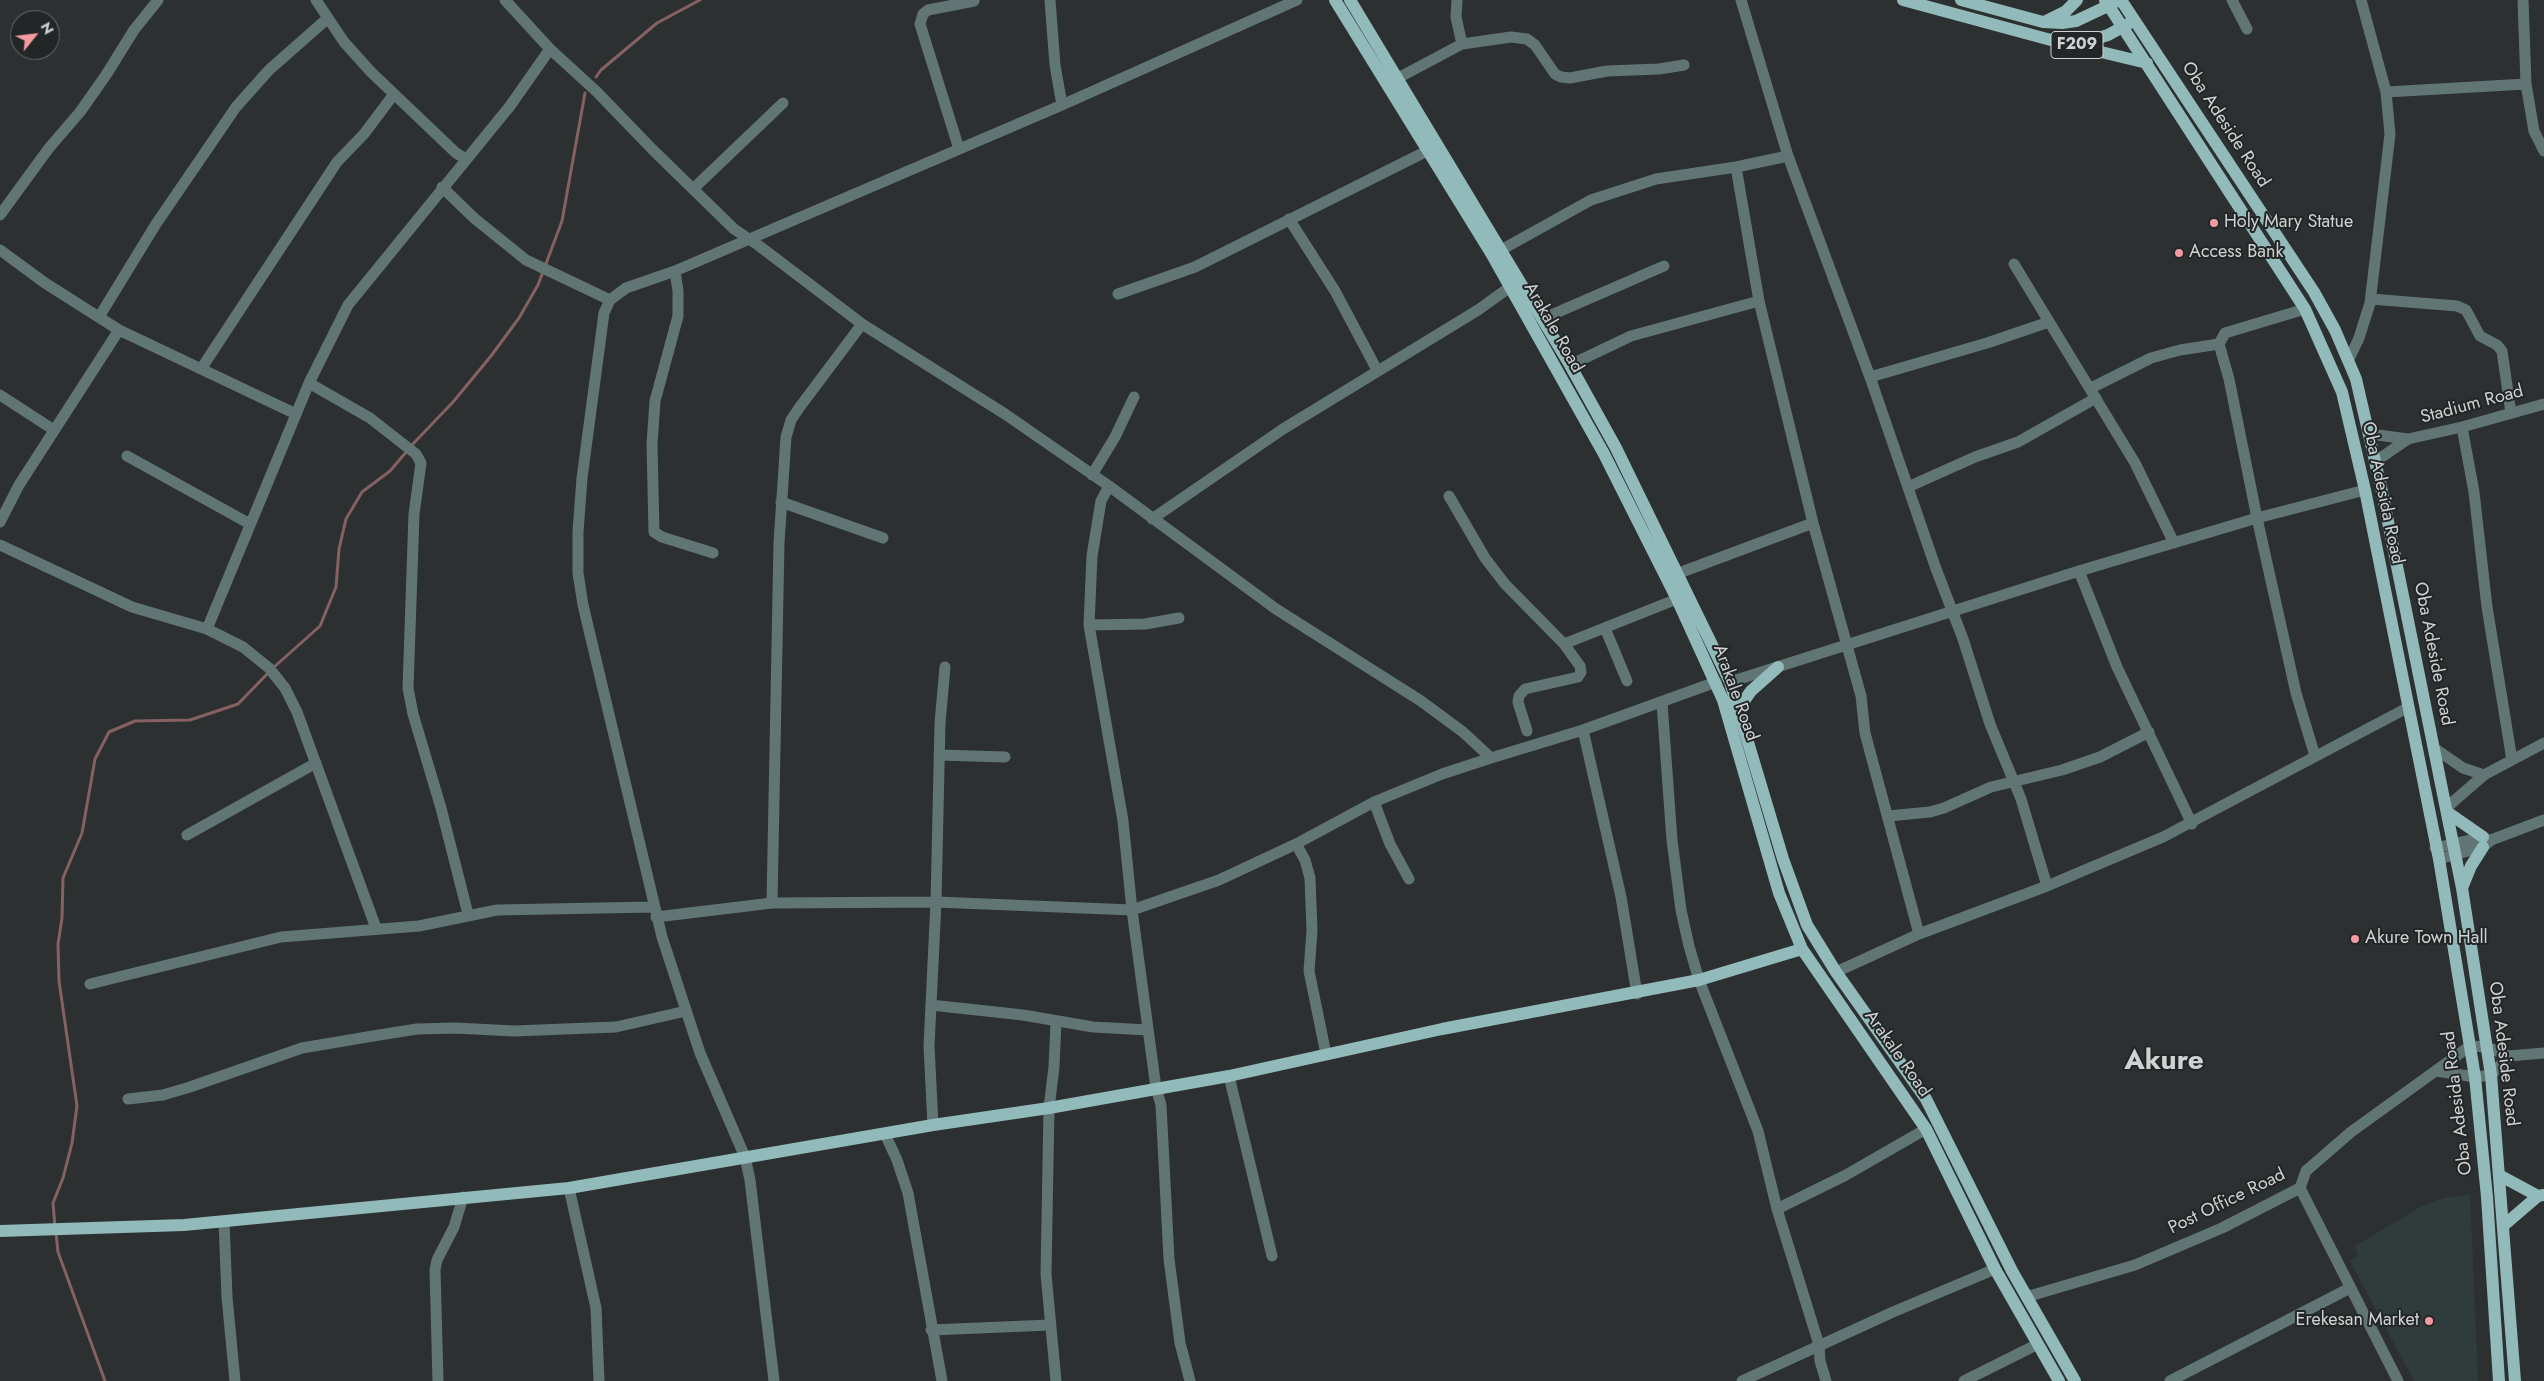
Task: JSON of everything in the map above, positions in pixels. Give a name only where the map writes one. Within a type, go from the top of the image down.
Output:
[{"type":"main road","name":"Arakale Road","points":[[1335,0],[1427,150],[1514,284],[1678,573],[1730,682],[1783,859],[1807,925],[1836,972],[1890,1045],[1926,1099],[2026,1297],[2075,1381]]},
{"type":"main road","name":"Arakale Road","points":[[1350,0],[1502,250],[1514,284],[1542,319],[1570,365],[1716,682],[1778,893],[1802,949],[1877,1055],[1926,1129],[1995,1269],[2060,1381]]},
{"type":"main road","name":"F209","points":[[1903,0],[2073,46],[2108,35],[2134,21]]},
{"type":"main road","name":"F209","points":[[1961,0],[2043,22],[2076,21],[2113,1]]},
{"type":"main road","points":[[2043,22],[2066,11],[2077,0]]},
{"type":"main road","name":"Oba Adeside Road","points":[[2113,1],[2134,21],[2254,200],[2314,292],[2349,359],[2376,461],[2462,888],[2492,1075],[2516,1381]]},
{"type":"main road","name":"Oba Adesida Road","points":[[2113,1],[2122,28],[2147,63],[2305,309],[2342,392],[2365,490],[2437,853],[2475,1077],[2487,1197],[2499,1381]]},
{"type":"main road","points":[[2073,46],[2147,63]]},
{"type":"main road","points":[[2240,208],[2254,200]]},
{"type":"main road","points":[[1739,708],[1751,691],[1778,667]]},
{"type":"main road","points":[[2447,810],[2486,841],[2471,866],[2462,888]]},
{"type":"main road","points":[[1758,823],[1772,820]]},
{"type":"main road","points":[[0,1231],[184,1225],[569,1188],[885,1134],[933,1124],[1049,1108],[1229,1076],[1442,1029],[1636,994],[1699,980],[1802,949]]},
{"type":"main road","points":[[1877,1055],[1890,1045]]},
{"type":"main road","points":[[2499,1175],[2542,1198],[2503,1226]]},
{"type":"street","points":[[0,215],[49,148],[80,112],[134,30],[158,0]]},
{"type":"street","points":[[316,0],[344,42],[394,94],[456,153],[466,159]]},
{"type":"street","points":[[504,0],[550,49],[597,92],[734,229],[862,324],[1005,414],[1109,486],[1276,608],[1422,702],[1463,732],[1491,758]]},
{"type":"street","points":[[1050,0],[1055,64],[1062,105]]},
{"type":"street","points":[[774,1381],[750,1180],[745,1157],[731,1120],[700,1053],[655,912],[583,605],[578,573],[578,532],[582,478],[604,313],[610,300],[626,288],[676,271],[1062,105],[1297,0]]},
{"type":"street","points":[[1457,0],[1456,17],[1462,44]]},
{"type":"street","points":[[1742,0],[1788,156],[1870,377],[1990,724],[2014,781],[2046,886]]},
{"type":"street","points":[[2232,0],[2247,29]]},
{"type":"street","points":[[2349,359],[2365,322],[2371,299],[2390,134],[2386,92],[2360,0]]},
{"type":"street","points":[[2522,0],[2526,84],[2534,131],[2544,151]]},
{"type":"street","points":[[959,149],[920,24],[923,14],[928,10],[974,1]]},
{"type":"street","points":[[99,317],[156,224],[236,107],[269,70],[328,18]]},
{"type":"street","points":[[1398,78],[1462,44],[1511,37],[1527,40],[1540,50],[1555,74],[1561,77],[1570,78],[1607,71],[1659,70],[1684,65]]},
{"type":"street","points":[[206,629],[309,383],[348,305],[442,187],[510,106],[550,49]]},
{"type":"street","points":[[2386,92],[2526,84]]},
{"type":"street","points":[[201,368],[337,162],[364,134],[394,94]]},
{"type":"street","points":[[693,190],[782,103]]},
{"type":"street","points":[[1118,294],[1195,267],[1427,150]]},
{"type":"street","points":[[1502,250],[1591,200],[1656,179],[1736,167],[1788,156]]},
{"type":"street","points":[[1736,167],[1759,301],[1813,523],[1861,696],[1865,733],[1919,934]]},
{"type":"street","points":[[442,187],[474,218],[526,260],[610,300]]},
{"type":"street","points":[[1289,219],[1335,291],[1377,370]]},
{"type":"street","points":[[0,250],[45,283],[119,330],[296,414]]},
{"type":"street","points":[[2014,264],[2093,393],[2153,497],[2174,543]]},
{"type":"street","points":[[1542,319],[1664,266]]},
{"type":"street","points":[[676,271],[678,316],[654,411],[652,444],[654,532],[662,537],[713,553]]},
{"type":"street","points":[[1152,519],[1283,429],[1478,310],[1514,284]]},
{"type":"street","points":[[2371,299],[2457,306],[2466,310],[2480,336],[2497,345],[2502,351],[2511,413]]},
{"type":"street","points":[[1570,365],[1631,336],[1759,301]]},
{"type":"street","points":[[2305,309],[2225,333],[2219,344],[2244,450],[2257,518],[2296,693],[2314,756]]},
{"type":"street","points":[[1870,377],[1987,343],[2048,322]]},
{"type":"street","points":[[772,903],[781,502],[786,437],[791,420],[862,324]]},
{"type":"street","points":[[0,522],[19,485],[119,330]]},
{"type":"street","points":[[1908,487],[1975,457],[2018,442],[2151,358],[2180,350],[2219,344]]},
{"type":"street","points":[[309,383],[370,418],[416,454],[421,466],[413,533],[408,688],[413,714],[457,864],[468,914]]},
{"type":"street","points":[[0,395],[54,430]]},
{"type":"street","points":[[1092,475],[1116,437],[1134,396]]},
{"type":"street","name":"Stadium Road","points":[[2408,439],[2462,427],[2544,404]]},
{"type":"street","points":[[2462,427],[2474,492],[2487,607],[2512,760]]},
{"type":"street","points":[[2370,434],[2408,439]]},
{"type":"street","points":[[2376,461],[2408,439]]},
{"type":"street","points":[[127,456],[250,524]]},
{"type":"street","points":[[1109,486],[1101,501],[1092,556],[1089,625],[1123,822],[1132,910],[1148,1030],[1156,1088],[1162,1105],[1169,1259],[1180,1344],[1190,1381]]},
{"type":"street","points":[[1730,682],[2079,571],[2257,518],[2365,490]]},
{"type":"street","points":[[1449,496],[1485,558],[1505,584],[1564,644],[1580,666],[1581,672],[1578,677],[1526,689],[1519,696],[1518,702],[1527,731]]},
{"type":"street","points":[[781,502],[883,538]]},
{"type":"street","points":[[1678,573],[1813,523]]},
{"type":"street","points":[[0,545],[132,607],[206,629],[243,647],[270,668],[285,688],[316,764],[376,928]]},
{"type":"street","points":[[2079,571],[2117,667],[2192,824]]},
{"type":"street","points":[[1564,644],[1677,599]]},
{"type":"street","points":[[1089,625],[1146,624],[1179,618]]},
{"type":"street","points":[[1605,628],[1627,681]]},
{"type":"street","points":[[933,1124],[929,1046],[936,902],[940,706],[945,667]]},
{"type":"street","points":[[90,984],[281,937],[419,926],[468,914],[497,910],[655,912],[772,903],[936,902],[1132,910],[1219,880],[1296,844],[1374,802],[1442,774],[1583,730],[1716,682]]},
{"type":"street","points":[[1662,703],[1672,840],[1680,910],[1699,980],[1758,1131],[1777,1208],[1818,1345],[1820,1361],[1826,1381]]},
{"type":"street","points":[[1836,972],[1919,934],[2046,886],[2192,824],[2314,756],[2407,708]]},
{"type":"street","points":[[1583,730],[1621,897],[1636,994]]},
{"type":"street","points":[[1888,816],[1930,812],[1991,787],[2062,770],[2100,757],[2149,732]]},
{"type":"street","points":[[2447,810],[2484,775],[2544,743]]},
{"type":"street","points":[[2434,748],[2463,768],[2484,775]]},
{"type":"street","points":[[939,755],[1006,757]]},
{"type":"street","points":[[187,835],[316,764]]},
{"type":"street","points":[[1374,802],[1390,844],[1409,879]]},
{"type":"street","points":[[2437,853],[2486,841],[2543,822]]},
{"type":"street","points":[[1296,844],[1305,860],[1310,878],[1312,931],[1309,971],[1326,1054]]},
{"type":"street","points":[[931,1005],[1023,1015],[1056,1022],[1148,1030]]},
{"type":"street","points":[[128,1099],[163,1095],[190,1088],[302,1048],[382,1034],[417,1029],[455,1028],[514,1032],[616,1027],[686,1011]]},
{"type":"street","points":[[1056,1022],[1054,1067],[1049,1108],[1046,1274],[1056,1381]]},
{"type":"street","points":[[2470,1046],[2487,1047],[2509,1056],[2544,1053]]},
{"type":"street","name":"Post Office Road","points":[[2026,1297],[2135,1265],[2222,1228],[2300,1188],[2306,1171],[2323,1155],[2396,1098],[2470,1046]]},
{"type":"street","points":[[2436,1071],[2475,1077],[2492,1075],[2509,1056]]},
{"type":"street","points":[[1229,1076],[1272,1256]]},
{"type":"street","points":[[1777,1208],[1846,1176],[1926,1129]]},
{"type":"street","points":[[885,1134],[897,1160],[908,1193],[931,1330],[942,1381]]},
{"type":"street","points":[[569,1188],[596,1308],[599,1381]]},
{"type":"street","points":[[2300,1188],[2398,1381]]},
{"type":"street","points":[[438,1381],[437,1260],[454,1227],[463,1197]]},
{"type":"street","points":[[224,1221],[226,1297],[235,1381]]},
{"type":"street","points":[[1742,1381],[1818,1345],[1995,1269]]},
{"type":"street","points":[[2170,1381],[2350,1288]]},
{"type":"street","points":[[931,1330],[1050,1325]]},
{"type":"street","points":[[1964,1381],[2038,1344]]},
{"type":"shaded area","name":"Erekesan Market","points":[[2470,1194],[2478,1381],[2414,1381],[2350,1261],[2358,1256],[2355,1246],[2424,1205],[2444,1198]]},
{"type":"waterway","points":[[596,77],[601,70],[657,23],[700,0]]},
{"type":"waterway","points":[[411,446],[453,402],[491,356],[519,318],[538,285],[562,221],[585,93]]},
{"type":"waterway","points":[[273,668],[320,626],[336,587],[339,549],[346,519],[362,492],[390,471],[407,451]]},
{"type":"waterway","points":[[55,1227],[53,1203],[63,1178],[72,1143],[77,1106],[59,981],[58,944],[62,918],[63,878],[82,833],[95,759],[109,732],[135,721],[190,720],[238,704],[269,672]]},
{"type":"waterway","points":[[56,1233],[58,1252],[105,1381]]},
{"type":"place","name":"Holy Mary Statue","points":[[2214,223]]},
{"type":"place","name":"Access Bank","points":[[2179,253]]},
{"type":"place","name":"Akure Town Hall","points":[[2355,939]]},
{"type":"place","name":"Erekesan Market","points":[[2429,1321]]},
{"type":"district","name":"Akure","points":[[2164,1062]]}]
